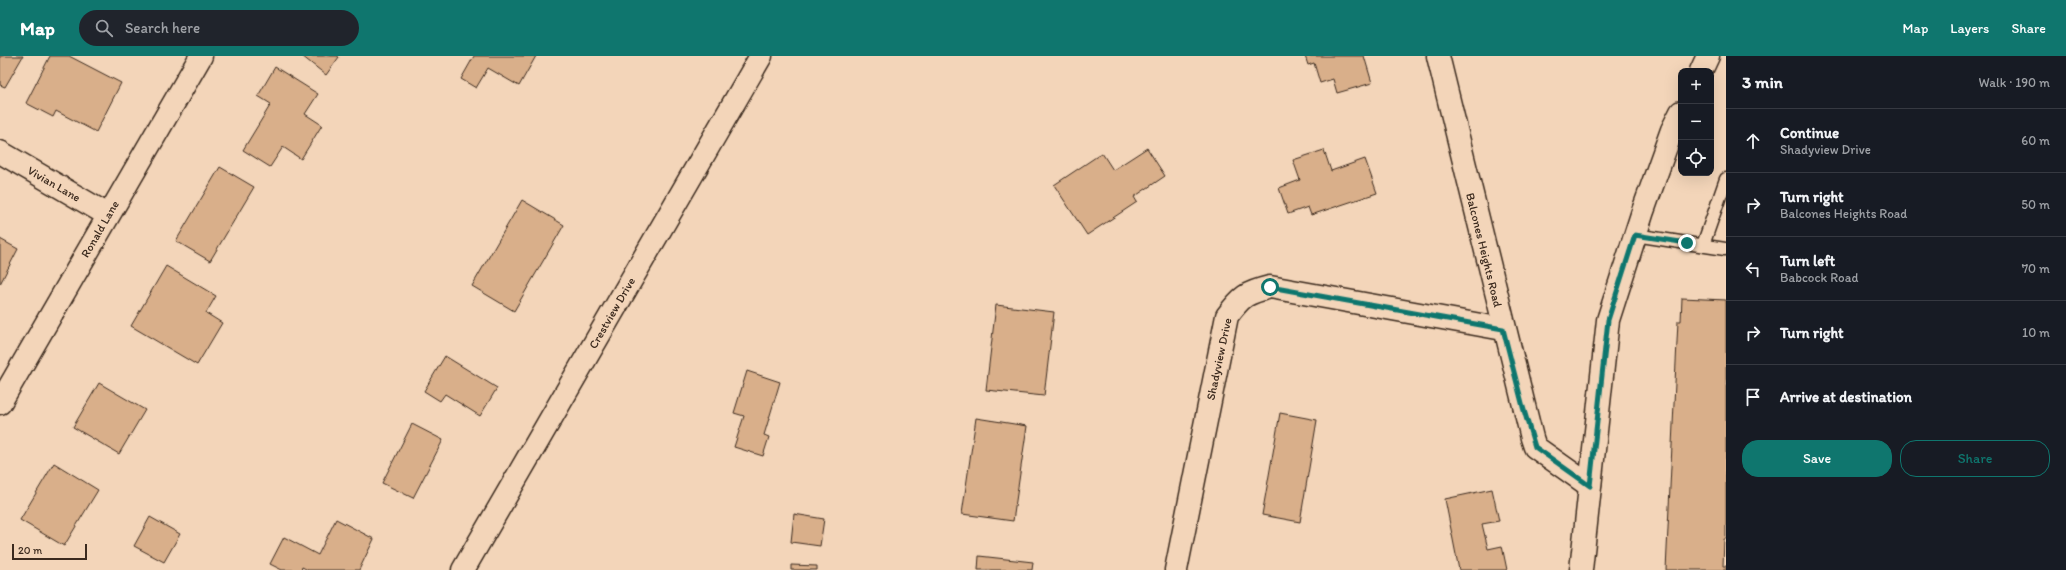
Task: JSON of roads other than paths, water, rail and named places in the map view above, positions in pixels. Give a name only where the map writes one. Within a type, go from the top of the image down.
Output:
[{"type":"street","name":"Ronald Lane","points":[[0,403],[201,56]]},
{"type":"street","name":"Balcones Heights Road","points":[[1438,56],[1503,329],[1535,447],[1590,486]]},
{"type":"street","points":[[1702,68],[1708,56]]},
{"type":"street","name":"Crestview Drive","points":[[463,570],[757,57]]},
{"type":"street","points":[[1581,570],[1608,320],[1635,235],[1672,130],[1678,118]]},
{"type":"street","name":"Vivian Lane","points":[[0,152],[108,215]]},
{"type":"street","name":"Shadyview Drive","points":[[1176,570],[1227,316],[1236,304],[1248,293],[1270,287],[1503,329]]},
{"type":"lane","points":[[1703,245],[1726,179]]},
{"type":"lane","points":[[1635,235],[1725,249]]}]
